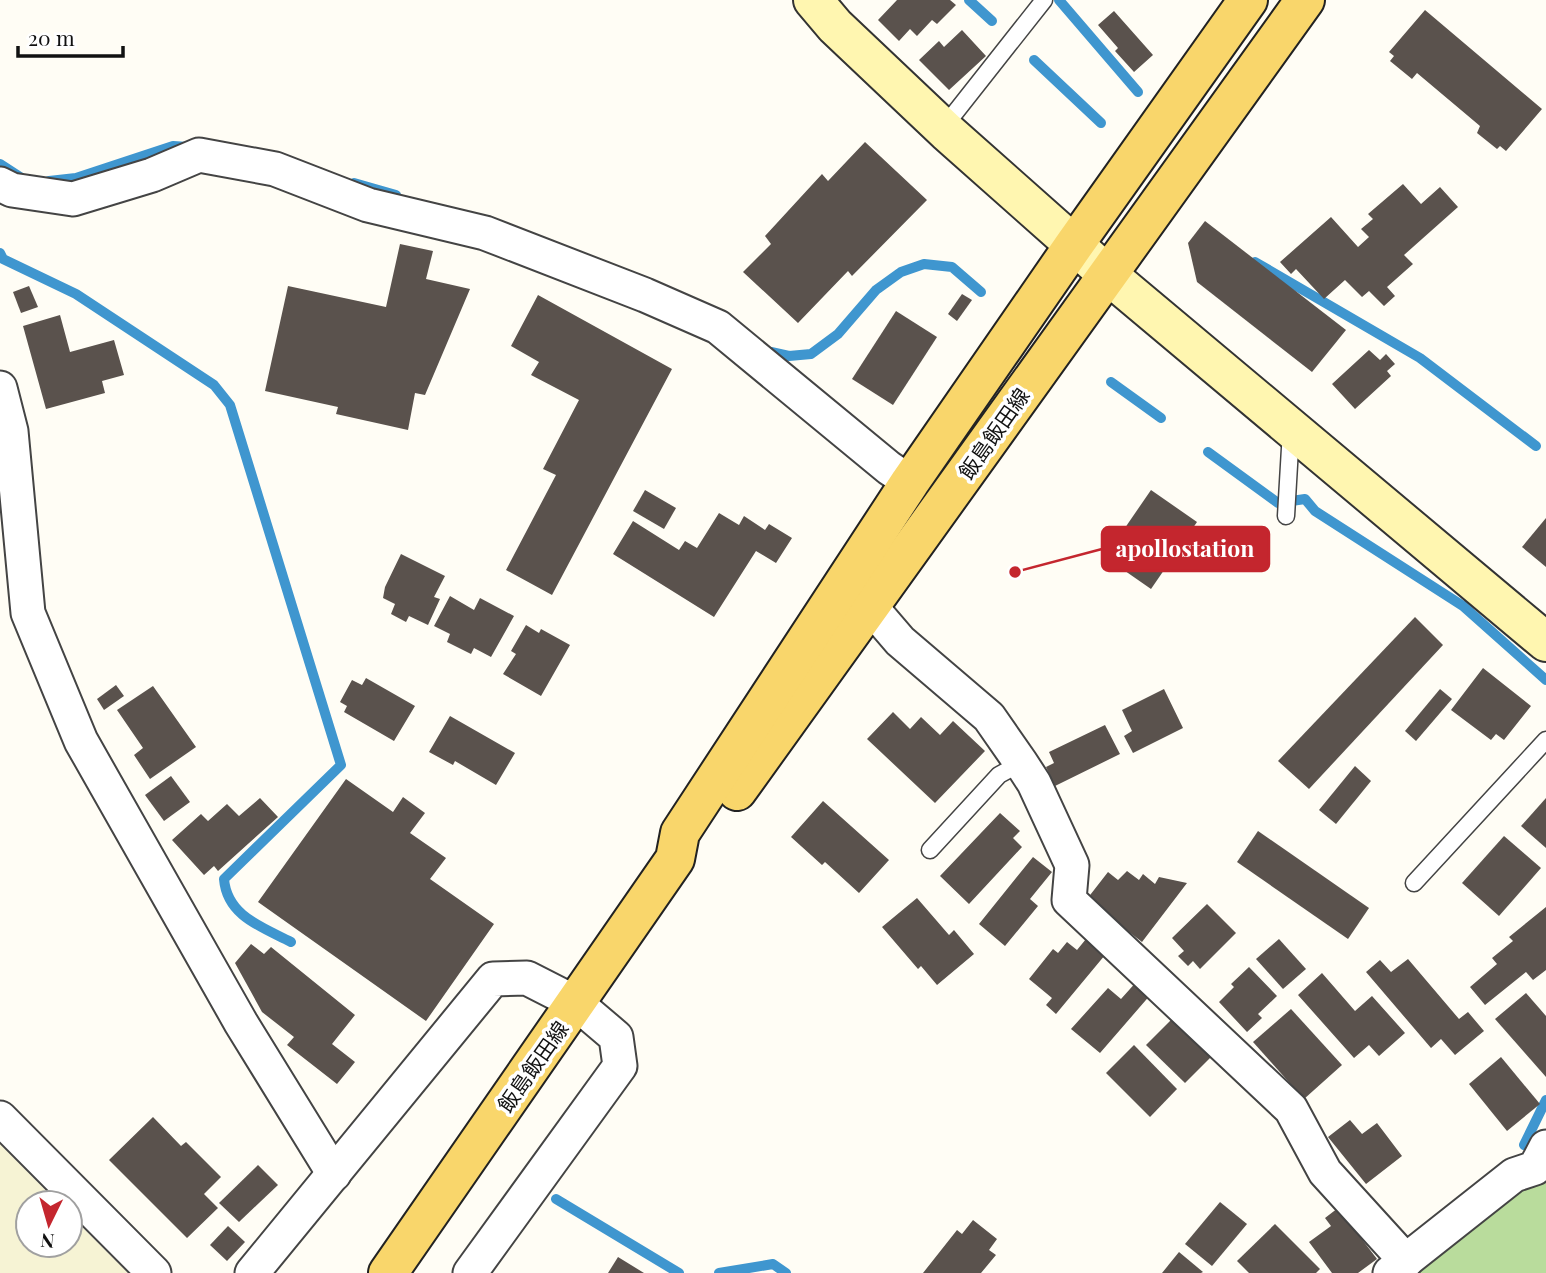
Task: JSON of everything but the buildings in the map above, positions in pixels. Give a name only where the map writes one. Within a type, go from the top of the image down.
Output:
[{"type":"main road","name":"飯島飯田線","points":[[388,1273],[675,859],[680,833],[911,482],[1074,245],[1248,0]]},
{"type":"main road","name":"飯島飯田線","points":[[675,859],[701,843],[1305,0]]},
{"type":"street","points":[[813,0],[835,26],[943,128],[1107,274],[1546,642]]},
{"type":"street","points":[[0,184],[12,190],[73,199],[152,175],[199,155],[275,169],[368,205],[485,233],[645,295],[718,327],[889,468],[911,482]]},
{"type":"street","points":[[0,388],[11,431],[28,613],[81,741],[241,1023],[334,1174]]},
{"type":"street","points":[[870,606],[900,641],[989,717],[1021,763],[1034,783],[1072,864],[1069,900],[1291,1109],[1325,1171],[1398,1267],[1514,1175],[1535,1168],[1546,1147]]},
{"type":"street","points":[[252,1273],[493,979],[527,978],[576,1003],[616,1037],[620,1066],[470,1273]]},
{"type":"street","points":[[0,1118],[154,1273]]},
{"type":"lane","points":[[943,128],[1044,0]]},
{"type":"lane","points":[[1286,516],[1291,428]]},
{"type":"lane","points":[[1414,883],[1546,740]]},
{"type":"lane","points":[[930,850],[999,775],[1021,763]]},
{"type":"shaded area","points":[[0,1144],[44,1189],[14,1189],[14,1259],[84,1259],[84,1229],[128,1273],[0,1273]]},
{"type":"green space","points":[[1546,1177],[1546,1273],[1410,1273],[1523,1178]]},
{"type":"waterway","points":[[969,0],[992,21]]},
{"type":"waterway","points":[[1059,0],[1138,92]]},
{"type":"waterway","points":[[1034,60],[1101,123]]},
{"type":"waterway","points":[[49,181],[76,178],[173,146],[188,147]]},
{"type":"waterway","points":[[0,164],[20,177]]},
{"type":"waterway","points":[[354,183],[396,195]]},
{"type":"waterway","points":[[0,253],[3,259],[76,294],[214,385],[230,405],[341,765],[224,879],[227,892],[239,911],[258,925],[291,942]]},
{"type":"waterway","points":[[1255,262],[1420,358],[1536,446]]},
{"type":"waterway","points":[[771,352],[789,356],[811,354],[838,334],[876,290],[901,272],[924,264],[952,267],[981,292]]},
{"type":"waterway","points":[[1111,382],[1161,418]]},
{"type":"waterway","points":[[1208,452],[1278,503],[1305,499],[1315,511],[1463,606],[1546,680]]},
{"type":"waterway","points":[[1524,1145],[1546,1100]]},
{"type":"waterway","points":[[556,1199],[679,1273]]},
{"type":"waterway","points":[[719,1273],[773,1264],[786,1273]]},
{"type":"place","name":"apollostation","points":[[1015,572]]}]
